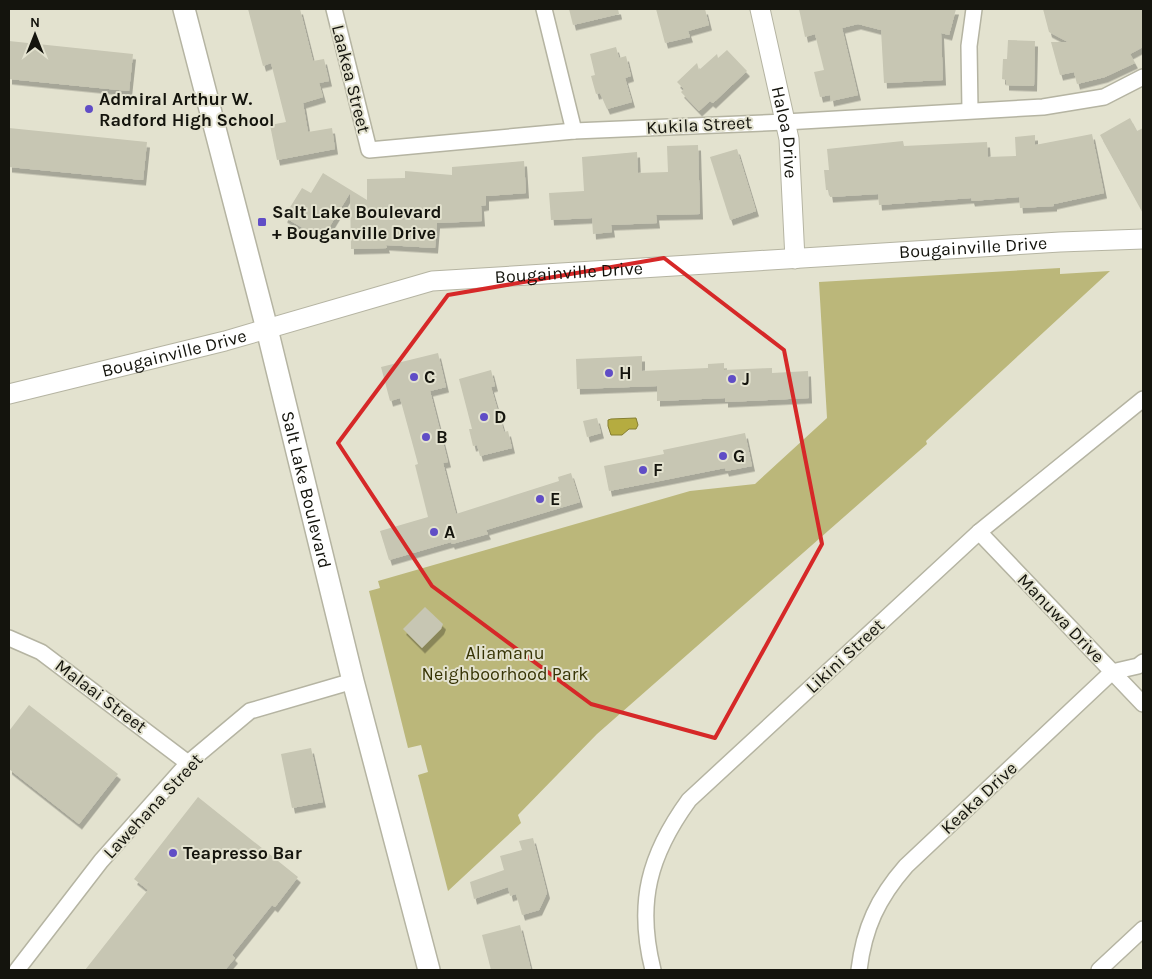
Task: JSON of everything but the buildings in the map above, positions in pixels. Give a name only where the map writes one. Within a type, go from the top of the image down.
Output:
[{"type":"main road","name":"Salt Lake Boulevard","points":[[184,9],[267,329],[353,681],[429,970]]},
{"type":"street","name":"Laakea Street","points":[[334,9],[369,150]]},
{"type":"street","points":[[544,9],[574,131]]},
{"type":"street","name":"Haloa Drive","points":[[760,9],[788,139],[795,258]]},
{"type":"street","points":[[970,110],[969,46],[974,9]]},
{"type":"street","name":"Kukila Street","points":[[369,150],[574,131],[785,122],[1043,106],[1104,98],[1143,77]]},
{"type":"street","name":"Bougainville Drive","points":[[9,394],[267,329],[432,281],[1060,242],[1143,239]]},
{"type":"street","name":"Likini Street","points":[[652,970],[646,941],[648,883],[658,850],[672,824],[689,800],[979,532],[1143,399]]},
{"type":"street","name":"Manuwa Drive","points":[[979,532],[1143,704]]},
{"type":"street","name":"Malaai Street","points":[[9,638],[42,652],[165,743],[188,763]]},
{"type":"street","points":[[1112,672],[1138,666],[1143,662]]},
{"type":"street","name":"Keaka Drive","points":[[859,970],[863,944],[872,916],[887,887],[906,866],[1112,672]]},
{"type":"street","name":"Lawehana Street","points":[[17,970],[101,862],[188,763],[250,712],[353,681]]},
{"type":"street","points":[[1099,970],[1143,929]]},
{"type":"highlighted area","points":[[664,258],[784,350],[822,544],[715,738],[591,704],[432,586],[338,443],[448,295]]},
{"type":"green space","name":"Aliamanu Neighboorhood Park","points":[[1060,268],[1060,274],[1110,271],[926,441],[927,444],[597,734],[518,815],[521,823],[448,891],[418,775],[428,772],[421,745],[408,748],[369,591],[380,588],[378,581],[690,491],[755,484],[827,418],[819,282]]},
{"type":"shaded area","points":[[636,418],[638,425],[636,429],[629,429],[622,435],[611,435],[608,420]]},
{"type":"place","name":"Admiral Arthur W. Radford High School","points":[[89,109]]},
{"type":"place","name":"Salt Lake Boulevard + Bouganville Drive","points":[[262,222]]},
{"type":"place","name":"H","points":[[609,373]]},
{"type":"place","name":"C","points":[[414,377]]},
{"type":"place","name":"J","points":[[732,379]]},
{"type":"place","name":"D","points":[[484,417]]},
{"type":"place","name":"B","points":[[426,437]]},
{"type":"place","name":"G","points":[[723,456]]},
{"type":"place","name":"F","points":[[643,470]]},
{"type":"place","name":"E","points":[[540,499]]},
{"type":"place","name":"A","points":[[434,532]]},
{"type":"place","name":"Teapresso Bar","points":[[173,853]]}]
